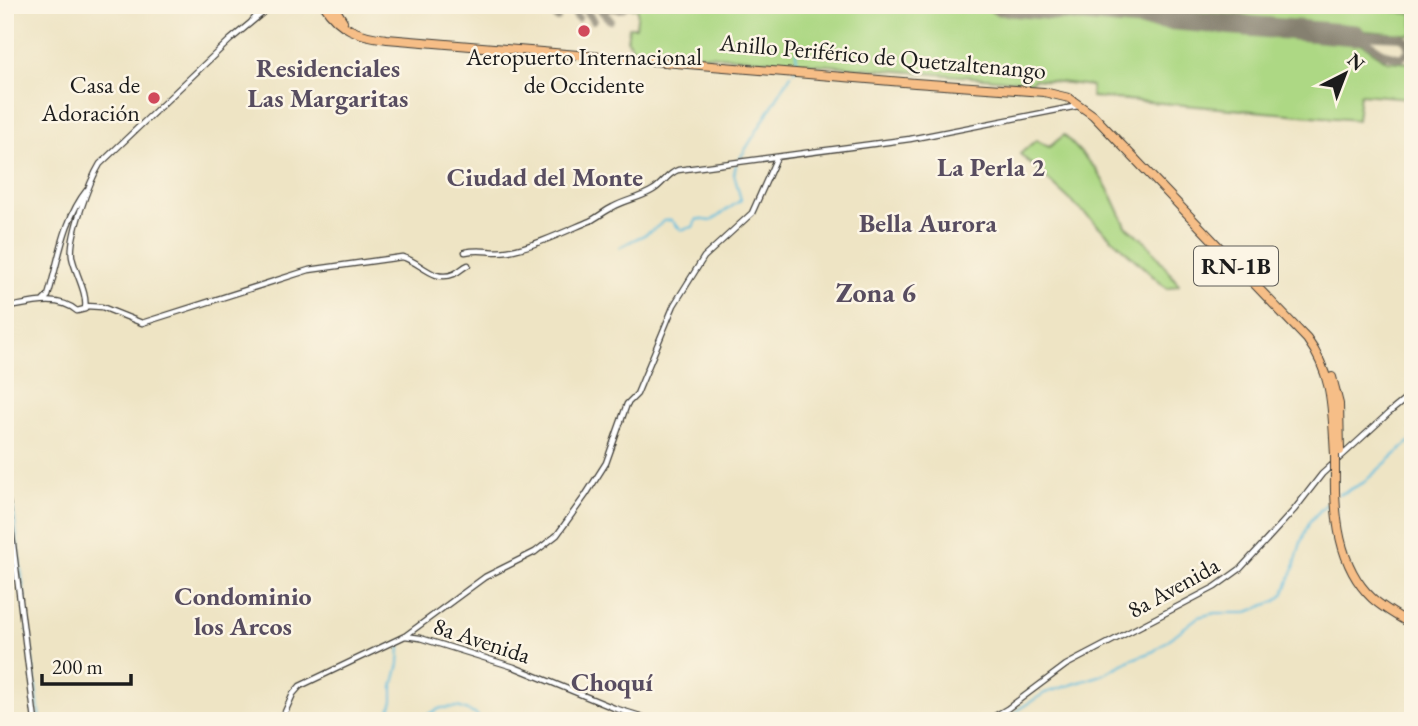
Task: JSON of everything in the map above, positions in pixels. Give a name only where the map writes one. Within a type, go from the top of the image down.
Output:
[{"type":"highway","name":"Anillo Periférico de Quetzaltenango","points":[[322,5],[337,22],[351,31],[387,39],[1041,87],[1063,90],[1086,103],[1316,342],[1332,374],[1338,398],[1337,491],[1343,547],[1349,566],[1385,609],[1413,625]]},
{"type":"highway","name":"Anillo Periférico de Quetzaltenango","points":[[331,5],[343,21],[370,32],[921,84],[1050,92],[1069,98],[1082,105],[1136,160],[1317,352],[1331,393],[1338,453]]},
{"type":"highway","points":[[921,84],[955,82]]},
{"type":"highway","points":[[1082,105],[1124,140]]},
{"type":"highway","points":[[1136,160],[1190,215],[1196,217]]},
{"type":"highway","points":[[1210,239],[1216,241],[1237,264],[1242,265]]},
{"type":"highway","points":[[1287,319],[1316,342]]},
{"type":"highway","name":"Anillo Periférico de Quetzaltenango","points":[[1338,505],[1346,545],[1354,565],[1377,594],[1413,619]]},
{"type":"street","points":[[251,22],[266,5]]},
{"type":"street","points":[[38,302],[48,296],[62,239],[78,202],[107,155],[272,5]]},
{"type":"street","points":[[465,252],[481,249],[496,253],[521,247],[592,220],[612,207],[655,189],[675,172],[910,139],[1082,105]]},
{"type":"street","points":[[404,636],[485,577],[535,552],[559,532],[608,458],[627,404],[637,394],[674,305],[704,257],[752,214],[777,156]]},
{"type":"street","points":[[5,308],[61,301],[77,311],[83,311],[86,306],[73,262],[72,246],[90,183]]},
{"type":"street","points":[[86,306],[102,307],[142,323],[319,268],[405,257],[430,273],[451,275],[468,265]]},
{"type":"street","name":"8a Avenida","points":[[986,721],[1075,660],[1215,587],[1240,569],[1294,510],[1322,474],[1413,393]]},
{"type":"street","points":[[5,480],[35,721]]},
{"type":"street","name":"8a Avenida","points":[[281,721],[293,694],[300,686],[404,636],[420,638],[514,667],[554,685],[656,721]]},
{"type":"green space","points":[[633,5],[937,5],[1358,41],[1387,61],[1411,63],[1409,98],[1360,94],[1357,120],[1092,97],[1091,86],[1035,79],[1031,82],[634,49],[627,40],[629,27],[636,27],[638,9],[630,8]]},
{"type":"green space","points":[[1072,5],[1377,5],[1381,9],[1413,14],[1413,35]]},
{"type":"green space","points":[[1064,135],[1096,169],[1126,226],[1146,242],[1179,285],[1167,289],[1020,154],[1036,140],[1049,147]]},
{"type":"waterway","points":[[794,71],[797,65],[796,52]]},
{"type":"waterway","points":[[739,160],[791,75]]},
{"type":"waterway","points":[[619,248],[654,229],[663,221],[671,220],[681,230],[693,227],[697,219],[711,221],[741,200],[734,174],[736,165]]},
{"type":"waterway","points":[[1339,495],[1363,483],[1413,439]]},
{"type":"waterway","points":[[5,443],[40,721]]},
{"type":"waterway","points":[[1010,721],[1019,709],[1045,693],[1102,675],[1154,651],[1198,617],[1215,613],[1245,613],[1276,601],[1283,595],[1310,521],[1331,499]]},
{"type":"waterway","points":[[386,721],[393,701],[400,646]]},
{"type":"waterway","points":[[400,721],[422,717],[441,708],[458,707],[477,715],[481,721]]},
{"type":"taxiway","points":[[554,5],[557,18]]},
{"type":"taxiway","points":[[569,5],[578,18]]},
{"type":"taxiway","points":[[580,5],[621,9],[627,5]]},
{"type":"taxiway","points":[[581,5],[593,20]]},
{"type":"taxiway","points":[[598,7],[610,20]]},
{"type":"taxiway","points":[[1355,35],[1401,37],[1407,41],[1409,51],[1401,58],[1385,54],[1359,36]]},
{"type":"runway","points":[[998,5],[1355,35]]},
{"type":"place","name":"Aeropuerto Internacional de Occidente","points":[[584,31]]},
{"type":"place","name":"Casa de Adoración","points":[[154,98]]},
{"type":"district","name":"Residenciales Las Margaritas","points":[[328,83]]},
{"type":"district","name":"La Perla 2","points":[[991,167]]},
{"type":"district","name":"Ciudad del Monte","points":[[545,177]]},
{"type":"district","name":"Bella Aurora","points":[[928,223]]},
{"type":"district","name":"Zona 6","points":[[876,292]]},
{"type":"district","name":"Condominio los Arcos","points":[[243,611]]},
{"type":"district","name":"Choquí","points":[[612,682]]}]
